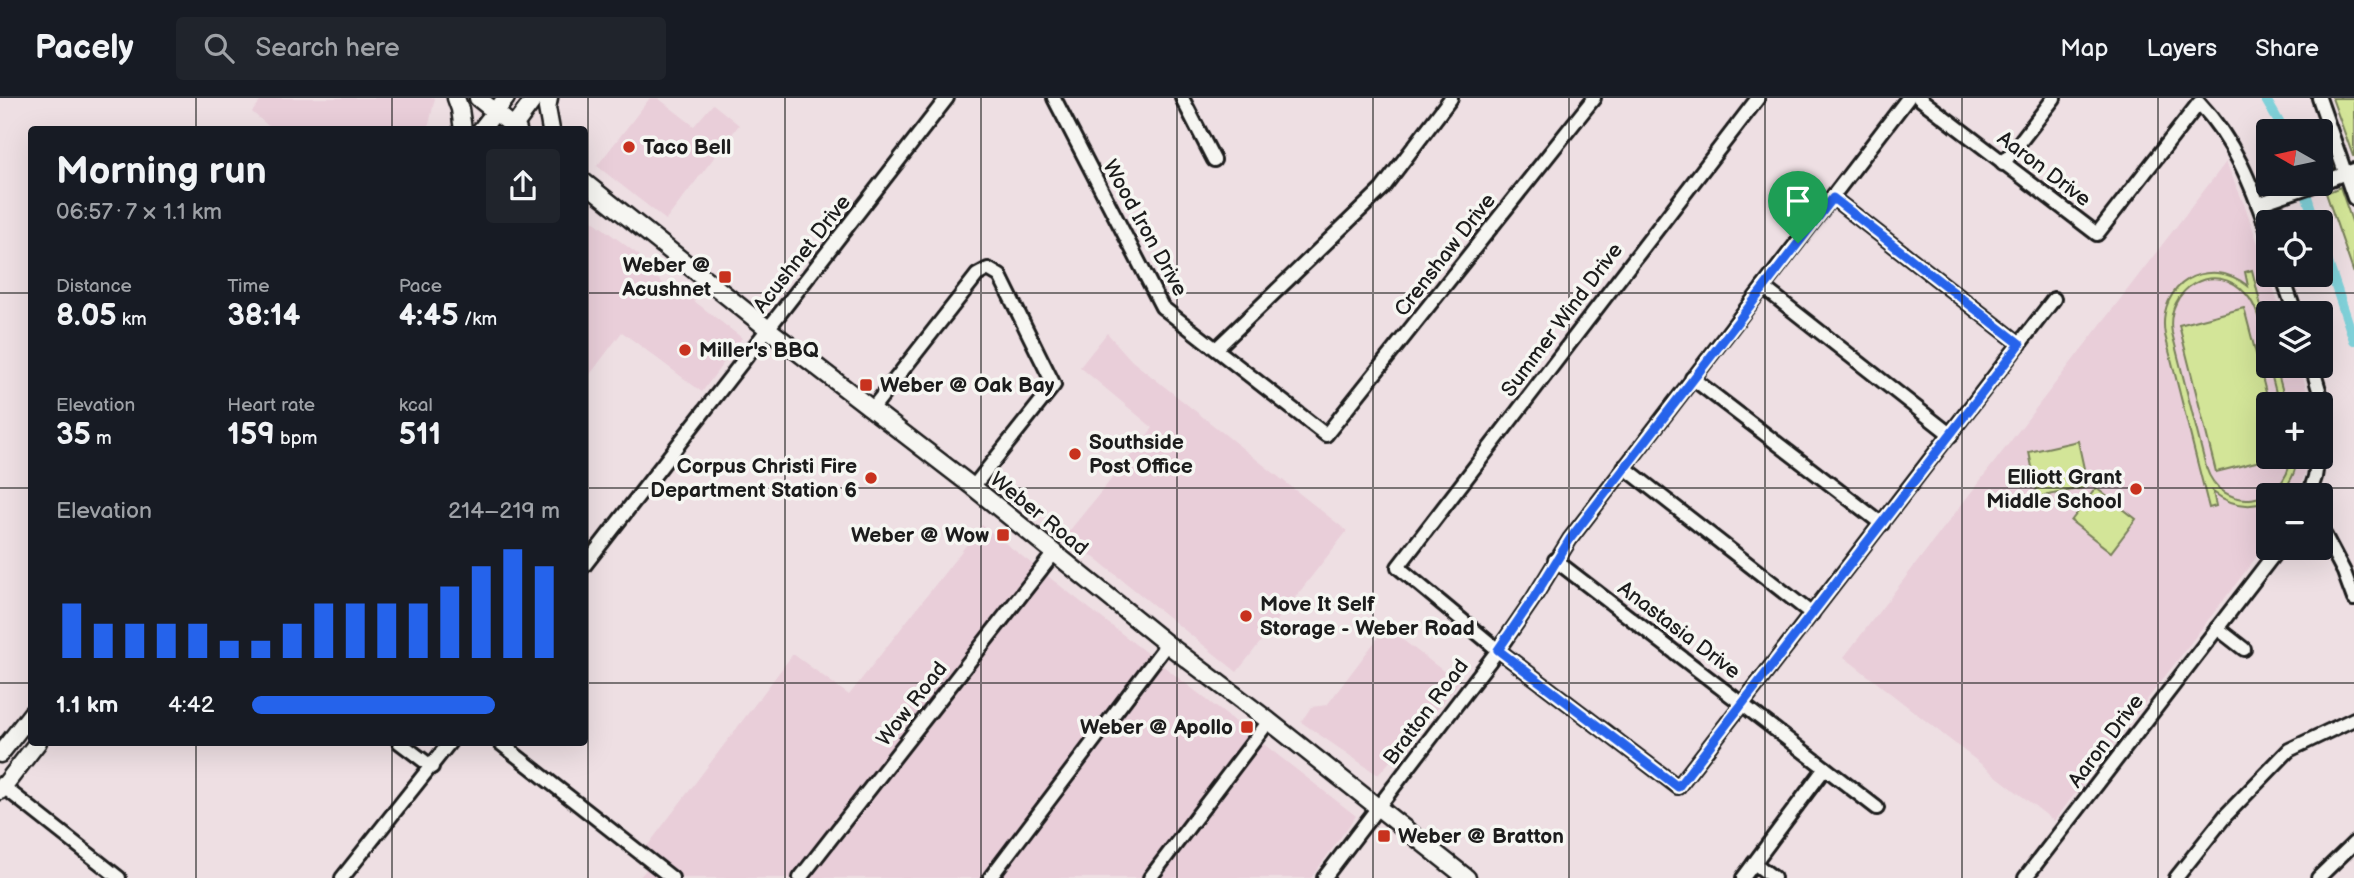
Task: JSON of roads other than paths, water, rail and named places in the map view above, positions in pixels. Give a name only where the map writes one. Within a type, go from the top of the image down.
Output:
[{"type":"main road","points":[[456,98],[462,126]]},
{"type":"main road","points":[[478,98],[500,105],[513,126]]},
{"type":"main road","points":[[515,126],[535,98]]},
{"type":"main road","points":[[548,98],[550,126]]},
{"type":"main road","points":[[484,126],[500,105]]},
{"type":"main road","name":"Weber Road","points":[[588,185],[1467,878]]},
{"type":"main road","points":[[0,754],[28,718]]},
{"type":"main road","points":[[1,787],[35,746]]},
{"type":"street","name":"Acushnet Drive","points":[[588,561],[947,98]]},
{"type":"street","name":"Wood Iron Drive","points":[[1054,98],[1162,307],[1326,435]]},
{"type":"street","points":[[1182,98],[1214,160]]},
{"type":"street","points":[[1216,349],[1381,189],[1451,98]]},
{"type":"street","name":"Crenshaw Drive","points":[[1326,435],[1594,98]]},
{"type":"street","name":"Summer Wind Drive","points":[[1498,650],[1398,567],[1758,98]]},
{"type":"street","name":"Bratton Road","points":[[1324,878],[1498,650],[1533,599],[1555,560],[1624,467],[1908,98]]},
{"type":"street","name":"Aaron Drive","points":[[1919,98],[2097,234],[2199,103],[2214,119],[2236,152],[2261,210]]},
{"type":"street","points":[[2003,164],[2054,98]]},
{"type":"street","points":[[2319,98],[2350,172],[2354,198]]},
{"type":"street","points":[[2333,178],[2350,172]]},
{"type":"street","points":[[2259,204],[2281,196]]},
{"type":"street","points":[[1833,198],[2020,344]]},
{"type":"street","points":[[872,409],[977,275],[988,269],[1000,276],[1054,385],[973,487]]},
{"type":"street","points":[[1763,287],[1951,435]]},
{"type":"street","points":[[1498,650],[1678,787],[2054,299]]},
{"type":"street","points":[[1692,378],[1882,524]]},
{"type":"street","points":[[1624,467],[1812,614]]},
{"type":"street","points":[[2333,551],[2354,599]]},
{"type":"street","name":"Wow Road","points":[[800,878],[1054,553]]},
{"type":"street","name":"Anastasia Drive","points":[[1555,560],[1877,808]]},
{"type":"street","name":"Aaron Drive","points":[[2027,877],[2270,560]]},
{"type":"street","points":[[2217,628],[2244,649]]},
{"type":"street","points":[[990,878],[1167,644]]},
{"type":"street","points":[[2176,878],[2226,815],[2289,750],[2354,719]]},
{"type":"street","points":[[1150,878],[1269,721]]},
{"type":"street","points":[[404,746],[432,767]]},
{"type":"street","points":[[342,878],[447,746]]},
{"type":"street","points":[[504,746],[671,878]]},
{"type":"street","points":[[1742,878],[1825,768]]},
{"type":"street","points":[[1,787],[119,878]]},
{"type":"street","points":[[2318,878],[2354,843]]},
{"type":"street","points":[[1754,863],[1774,878]]},
{"type":"waterway","points":[[2265,98],[2277,119]]},
{"type":"waterway","points":[[2307,196],[2311,210]]},
{"type":"waterway","points":[[2333,278],[2354,340]]},
{"type":"place","name":"Taco Bell","points":[[629,147]]},
{"type":"place","name":"Weber @ Acushnet","points":[[725,277]]},
{"type":"place","name":"Miller's BBQ","points":[[685,350]]},
{"type":"place","name":"Weber @ Oak Bay","points":[[866,385]]},
{"type":"place","name":"Southside Post Office","points":[[1075,454]]},
{"type":"place","name":"Corpus Christi Fire Department Station 6","points":[[871,478]]},
{"type":"place","name":"Elliott Grant Middle School","points":[[2136,489]]},
{"type":"place","name":"Weber @ Wow","points":[[1003,535]]},
{"type":"place","name":"Move It Self Storage - Weber Road","points":[[1246,616]]},
{"type":"place","name":"Weber @ Apollo","points":[[1247,727]]},
{"type":"place","name":"Weber @ Bratton","points":[[1384,836]]}]
